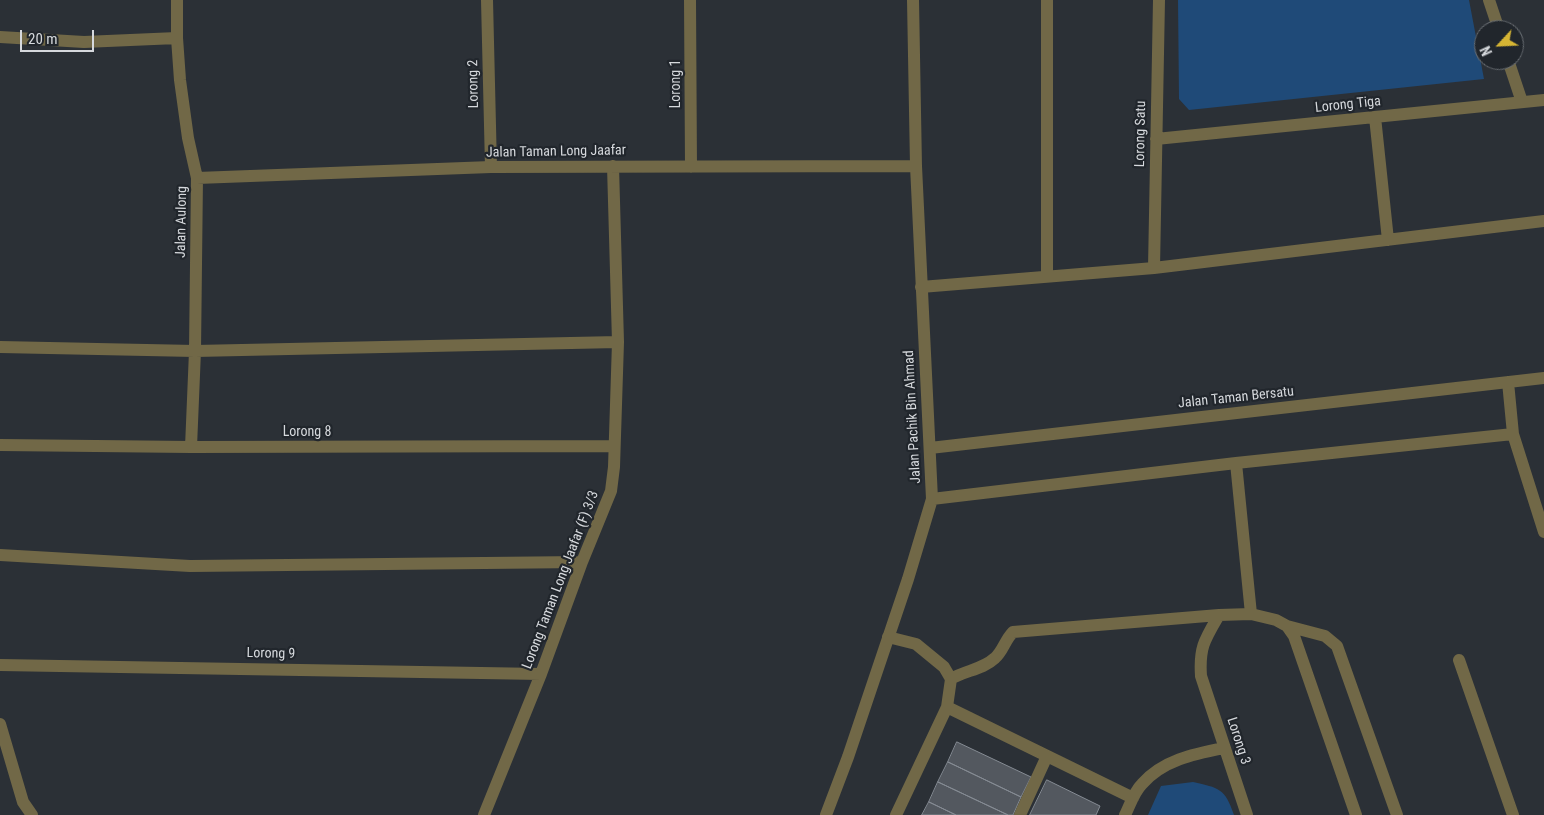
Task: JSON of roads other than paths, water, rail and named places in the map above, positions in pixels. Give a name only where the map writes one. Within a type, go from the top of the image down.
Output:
[{"type":"street","name":"Jalan Aulong","points":[[177,0],[177,38],[188,138],[197,178],[195,351],[191,447]]},
{"type":"street","name":"Lorong 2","points":[[487,0],[492,167]]},
{"type":"street","name":"Lorong 1","points":[[690,0],[691,167]]},
{"type":"street","name":"Jalan Pachik Bin Ahmad","points":[[826,815],[848,757],[908,580],[932,499],[916,166],[913,0]]},
{"type":"street","points":[[1047,0],[1047,276]]},
{"type":"street","name":"Lorong Satu","points":[[1154,268],[1159,0]]},
{"type":"street","points":[[1489,0],[1496,20]]},
{"type":"street","points":[[0,38],[84,42],[177,38]]},
{"type":"street","points":[[1511,70],[1522,102]]},
{"type":"street","name":"Lorong Tiga","points":[[1156,140],[1544,100]]},
{"type":"street","points":[[1375,117],[1388,240]]},
{"type":"street","name":"Lorong Taman Long Jaafar (F) 3/3","points":[[484,815],[541,674],[582,562],[611,491],[614,467],[618,342],[613,166]]},
{"type":"street","name":"Jalan Taman Long Jaafar","points":[[197,178],[492,167],[916,166]]},
{"type":"street","points":[[921,287],[1154,268],[1544,221]]},
{"type":"street","points":[[0,347],[195,351],[618,342]]},
{"type":"street","name":"Jalan Taman Bersatu","points":[[930,448],[1544,378]]},
{"type":"street","points":[[1508,382],[1513,434],[1544,532]]},
{"type":"street","points":[[932,499],[1236,463],[1513,434]]},
{"type":"street","name":"Lorong 8","points":[[0,445],[191,447],[614,446]]},
{"type":"street","points":[[1236,463],[1251,614]]},
{"type":"street","points":[[0,555],[190,566],[582,562]]},
{"type":"street","points":[[951,679],[962,672],[978,669],[988,664],[997,657],[1007,638],[1013,632],[1219,615],[1251,614],[1276,620],[1287,626],[1325,636],[1337,646],[1397,815]]},
{"type":"street","name":"Lorong 3","points":[[1219,615],[1206,637],[1200,656],[1201,676],[1247,815]]},
{"type":"street","points":[[1287,626],[1294,636],[1356,815]]},
{"type":"street","points":[[888,637],[916,644],[944,667],[951,679],[947,707],[896,815]]},
{"type":"street","points":[[1459,660],[1514,815]]},
{"type":"street","name":"Lorong 9","points":[[0,665],[541,674]]},
{"type":"street","points":[[947,707],[1133,798]]},
{"type":"street","points":[[0,724],[23,802],[32,815]]},
{"type":"street","points":[[1125,815],[1141,784],[1162,767],[1188,756],[1224,748]]},
{"type":"street","points":[[1020,815],[1047,756]]}]
